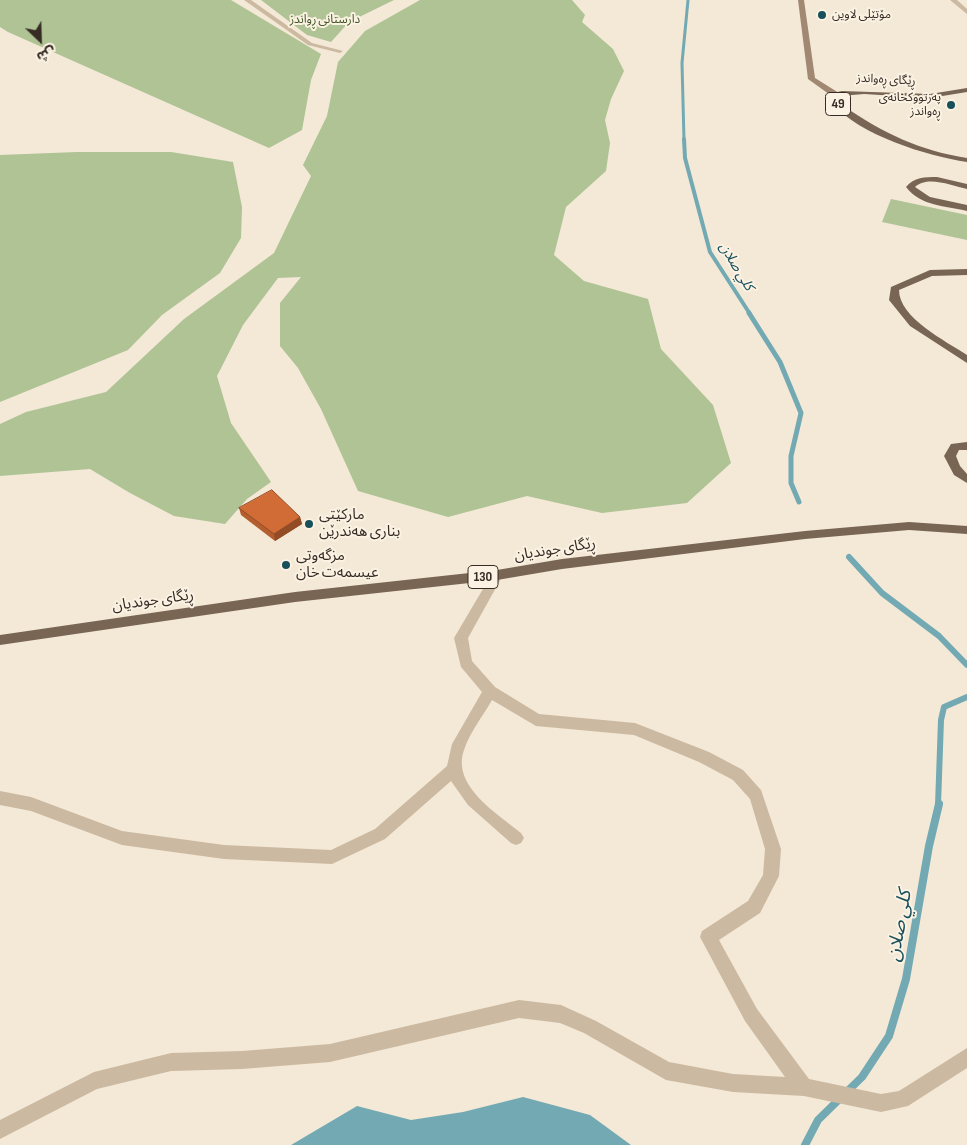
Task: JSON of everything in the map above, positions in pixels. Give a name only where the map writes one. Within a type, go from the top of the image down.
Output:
[{"type":"main road","name":"ڕێگای ڕەواندز","points":[[836,96],[848,92],[927,96],[953,94],[967,90]]},
{"type":"main road","name":"49","points":[[836,96],[836,103],[842,109],[889,138],[938,155],[967,160]]},
{"type":"main road","points":[[967,187],[923,179],[913,182],[910,186],[912,192],[924,197],[967,208]]},
{"type":"main road","points":[[967,272],[930,273],[894,289],[894,300],[913,324],[967,360]]},
{"type":"main road","points":[[967,446],[955,447],[950,456],[963,477],[967,479]]},
{"type":"main road","name":"ڕێگای جوندیان","points":[[0,640],[295,597],[497,575],[562,564],[814,534],[909,526],[967,530]]},
{"type":"street","points":[[247,0],[310,44],[340,51]]},
{"type":"street","points":[[802,0],[812,79],[836,96]]},
{"type":"street","points":[[953,0],[967,12]]},
{"type":"street","points":[[497,575],[461,638],[466,663],[490,691],[536,720],[635,729],[704,757],[738,775],[756,795],[773,849],[771,876],[754,907],[708,937],[751,1015],[804,1087]]},
{"type":"street","points":[[490,691],[456,753],[454,770],[461,786],[474,801],[516,838]]},
{"type":"street","points":[[0,798],[31,804],[122,838],[224,852],[332,857],[380,834],[454,770]]},
{"type":"street","points":[[0,1130],[94,1081],[171,1062],[242,1060],[330,1053],[519,1009],[561,1014],[590,1027],[666,1071],[733,1083],[804,1087],[881,1103],[902,1100],[967,1057]]},
{"type":"green space","points":[[0,0],[231,0],[321,54],[311,80],[302,130],[269,148],[8,32],[0,27]]},
{"type":"green space","name":"دارستانی ڕواندز","points":[[261,0],[394,0],[349,22],[331,42],[307,35]]},
{"type":"green space","points":[[420,0],[572,0],[585,15],[582,22],[613,49],[624,71],[611,99],[605,120],[610,143],[606,171],[566,207],[554,255],[584,281],[648,299],[661,349],[713,405],[731,463],[687,503],[602,513],[527,496],[448,517],[358,491],[321,409],[298,368],[280,346],[280,303],[301,277],[278,278],[243,325],[217,376],[231,423],[271,482],[247,499],[225,524],[174,516],[90,469],[0,476],[0,424],[26,412],[106,392],[184,319],[274,253],[311,176],[303,165],[327,116],[338,62],[365,31]]},
{"type":"green space","points":[[77,152],[171,152],[233,162],[242,207],[241,238],[220,273],[162,315],[128,350],[0,402],[0,155]]},
{"type":"green space","points":[[891,199],[967,215],[967,240],[882,222]]},
{"type":"water","points":[[523,1097],[590,1115],[631,1145],[291,1145],[357,1106],[411,1120],[463,1112]]},
{"type":"building","points":[[272,490],[300,517],[274,534],[239,508]]},
{"type":"waterway","name":"كلي صلان","points":[[684,140],[682,63],[688,0]]},
{"type":"waterway","name":"كلي صلان","points":[[684,139],[685,158],[710,252],[750,314]]},
{"type":"waterway","name":"كلي صلان","points":[[749,313],[780,362],[801,413],[791,456],[791,483],[799,502]]},
{"type":"waterway","name":"كلي صلان","points":[[849,557],[882,593],[939,636],[967,665]]},
{"type":"waterway","name":"كلي صلان","points":[[938,805],[941,720],[944,707],[967,697]]},
{"type":"waterway","name":"كلي صلان","points":[[805,1145],[818,1120],[862,1077],[889,1036],[906,979],[929,846],[939,804]]},
{"type":"place","name":"مۆتێلی لاوین","points":[[822,15]]},
{"type":"place","name":"پەرتووکخانەی ڕەواندز","points":[[951,105]]},
{"type":"place","name":"مارکێتی بناری هەندرێن","points":[[309,524]]},
{"type":"place","name":"مزگەوتی عیسمەت خان","points":[[286,565]]}]
